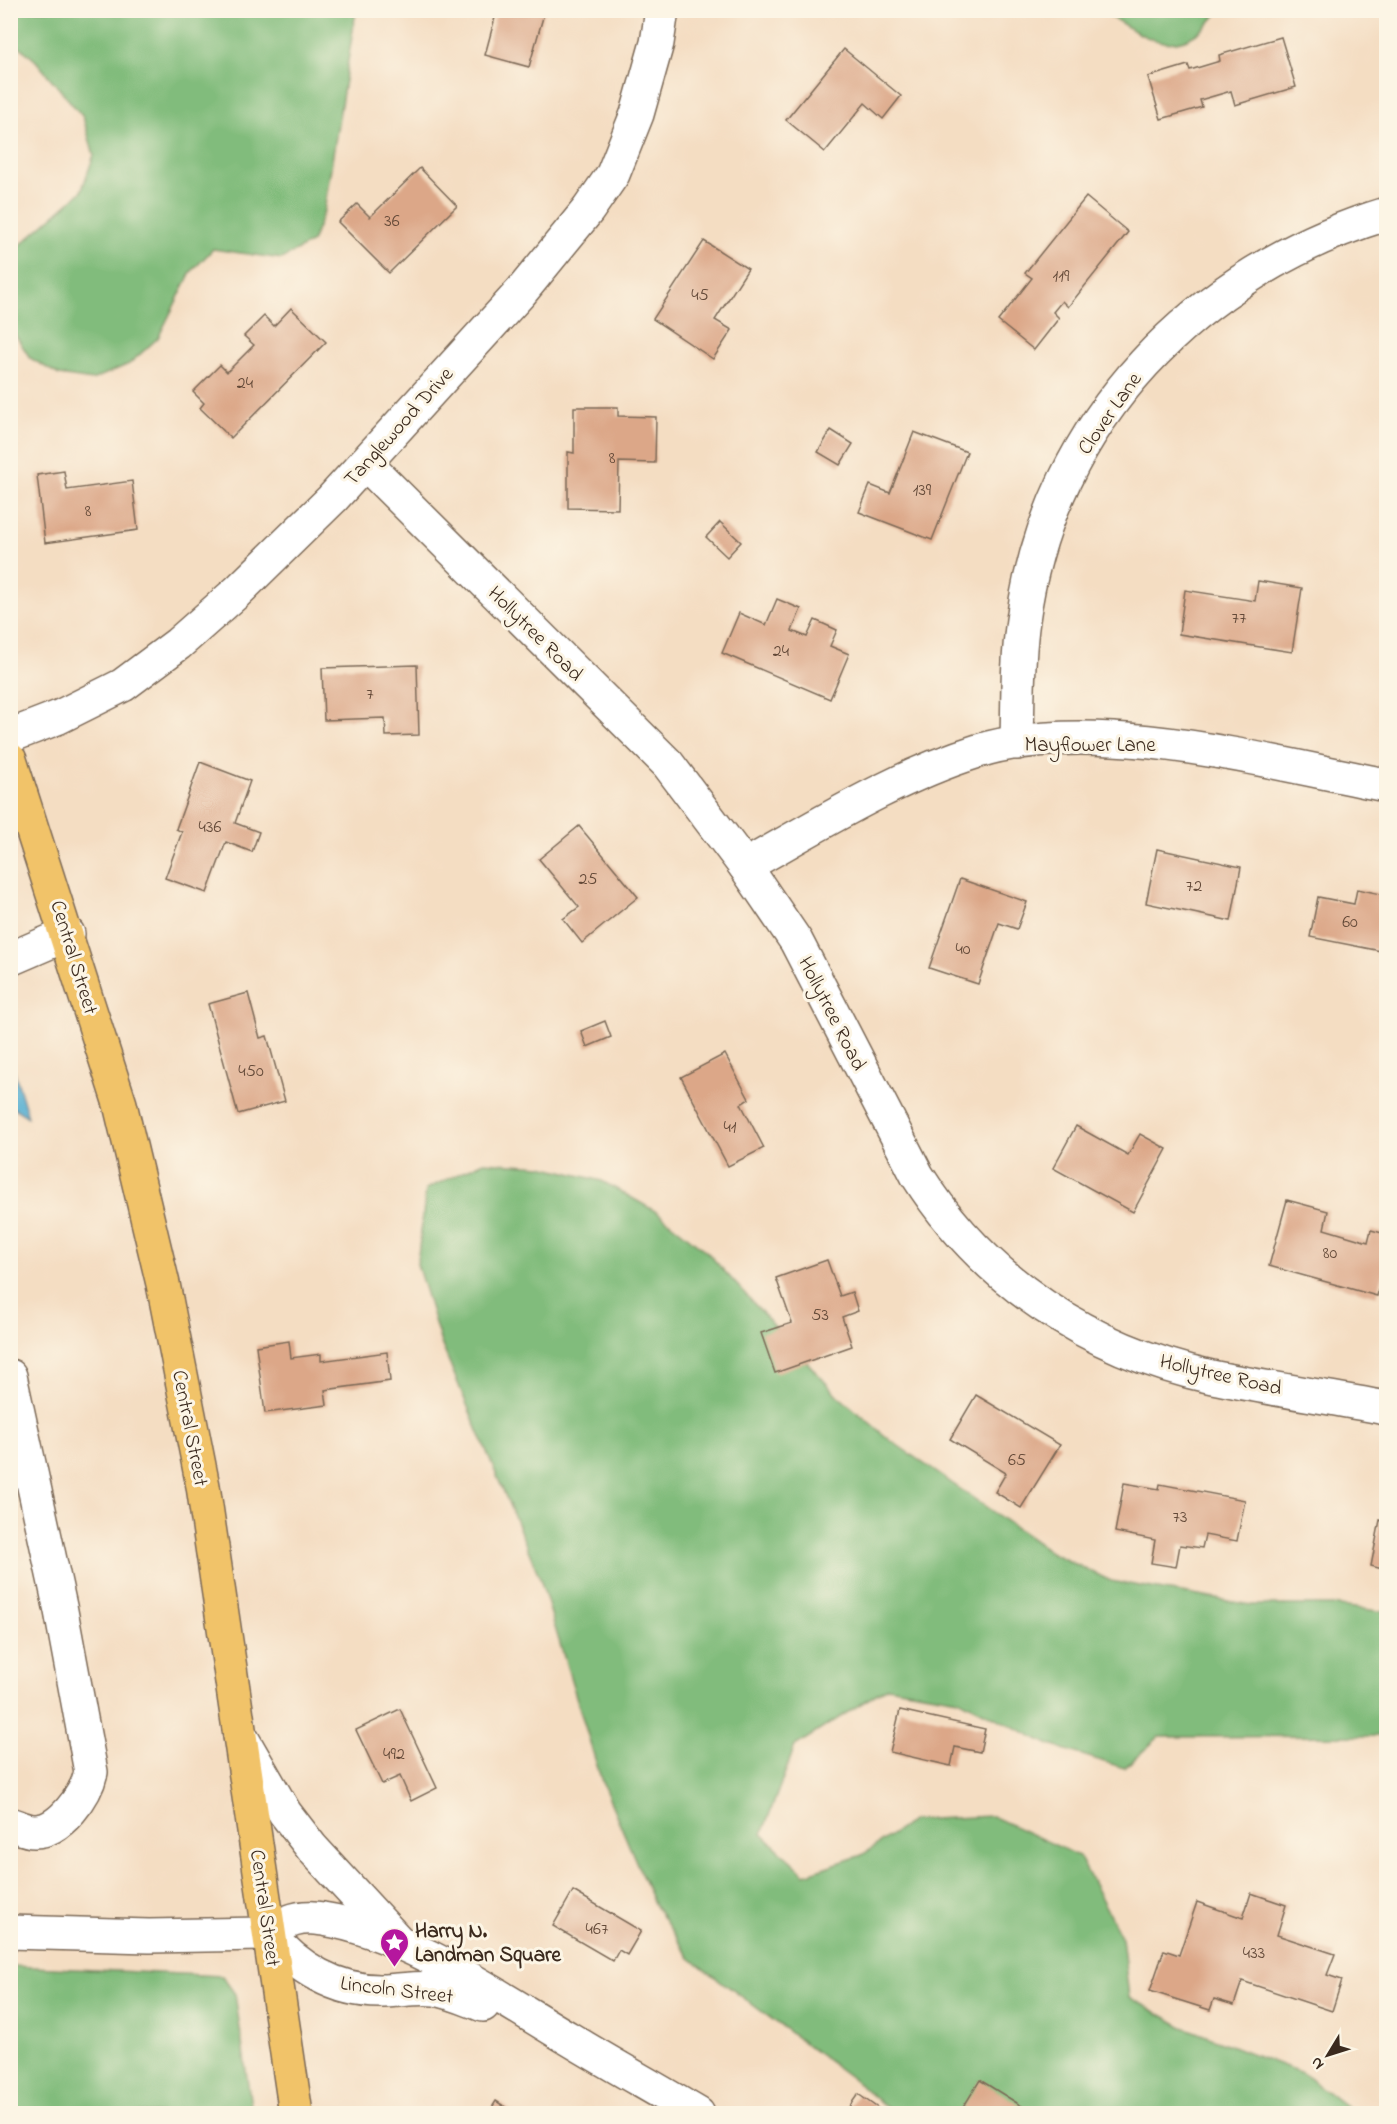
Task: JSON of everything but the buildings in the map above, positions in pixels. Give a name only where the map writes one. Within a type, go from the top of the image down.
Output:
[{"type":"main road","name":"Central Street","points":[[10,760],[68,934],[120,1104],[164,1284],[203,1486],[296,2114]]},
{"type":"street","name":"Tanglewood Drive","points":[[10,736],[59,717],[123,685],[178,644],[237,592],[332,500],[521,291],[588,210],[613,174],[637,114],[657,43],[662,10]]},
{"type":"street","name":"Clover Lane","points":[[1017,743],[1017,682],[1023,620],[1042,539],[1075,463],[1119,393],[1175,331],[1240,280],[1312,240],[1386,214]]},
{"type":"street","name":"Hollytree Road","points":[[365,462],[668,765],[745,866],[796,941],[923,1184],[940,1211],[961,1236],[1006,1280],[1032,1299],[1087,1331],[1156,1360],[1210,1376],[1386,1408]]},
{"type":"street","name":"Mayflower Lane","points":[[745,866],[904,780],[980,751],[1017,743],[1076,740],[1138,741],[1199,749],[1386,785]]},
{"type":"street","points":[[10,959],[68,934]]},
{"type":"street","points":[[10,1376],[61,1611],[91,1772],[81,1796],[51,1827],[33,1831],[10,1824]]},
{"type":"street","name":"Lincoln Street","points":[[240,1734],[285,1813],[312,1848],[400,1944]]},
{"type":"street","name":"Lincoln Street","points":[[566,2037],[452,1993],[418,1988],[379,1991],[336,1983],[301,1967],[269,1934],[283,1922],[323,1918],[350,1925],[400,1944],[516,2004],[566,2037],[698,2114]]},
{"type":"street","points":[[10,1932],[149,1936],[269,1934]]},
{"type":"green space","points":[[11,10],[356,11],[324,211],[312,242],[282,259],[213,249],[191,272],[158,338],[129,364],[92,380],[59,375],[30,358],[11,328],[11,253],[81,192],[94,155],[83,117],[36,61],[11,39]]},
{"type":"green space","points":[[1102,11],[1219,11],[1205,28],[1190,38],[1176,42],[1162,42],[1148,38]]},
{"type":"green space","points":[[484,1162],[542,1166],[602,1181],[657,1212],[707,1252],[837,1395],[890,1440],[1052,1553],[1111,1581],[1252,1605],[1331,1605],[1386,1612],[1386,1736],[1159,1737],[1124,1768],[1050,1745],[958,1699],[887,1687],[795,1746],[762,1834],[805,1874],[862,1855],[913,1820],[992,1816],[1079,1856],[1122,1938],[1129,1997],[1183,2027],[1302,2073],[1354,2113],[893,2113],[851,2078],[690,1958],[655,1906],[602,1782],[540,1578],[441,1343],[417,1264],[426,1189]]},
{"type":"green space","points":[[11,1966],[222,1976],[235,1994],[252,2113],[11,2113]]},
{"type":"water","points":[[11,1060],[28,1117],[11,1106]]},
{"type":"place","name":"Harry N. Landman Square","points":[[394,1968]]}]
